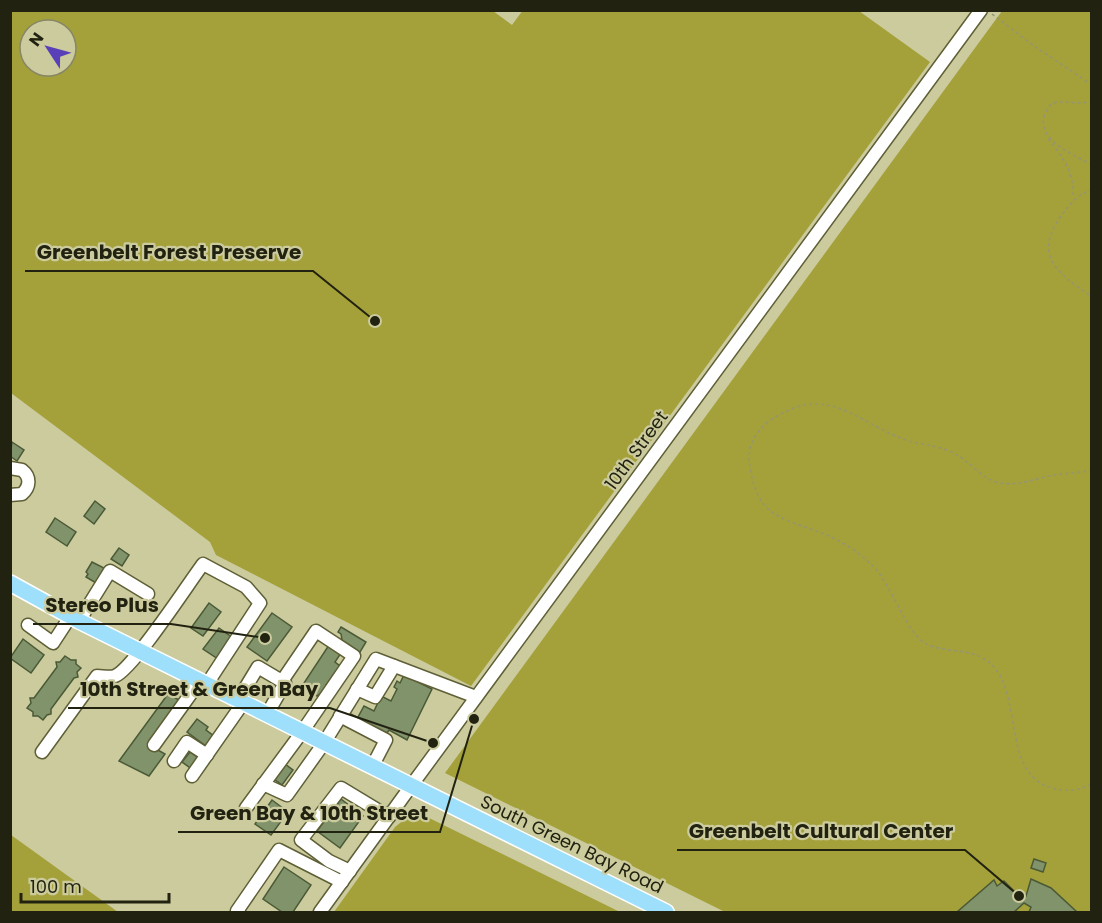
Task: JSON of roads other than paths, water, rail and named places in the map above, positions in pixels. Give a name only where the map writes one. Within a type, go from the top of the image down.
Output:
[{"type":"main road","name":"South Green Bay Road","points":[[10,583],[75,619],[666,912]]},
{"type":"street","name":"10th Street","points":[[320,912],[979,14]]},
{"type":"street","points":[[10,468],[22,470],[29,482],[22,494],[10,495]]},
{"type":"street","points":[[42,752],[97,676],[113,677],[121,672],[140,651],[203,564],[246,587],[260,603],[203,683],[154,745]]},
{"type":"street","points":[[28,625],[53,643],[75,619],[110,571],[148,594]]},
{"type":"street","points":[[246,808],[354,656],[316,631],[282,681]]},
{"type":"street","points":[[263,784],[287,795],[324,743],[376,659],[476,697]]},
{"type":"street","points":[[357,689],[375,697],[394,666]]},
{"type":"street","points":[[192,776],[241,701],[258,667],[285,683],[267,714]]},
{"type":"street","points":[[340,716],[386,740],[372,767]]},
{"type":"street","points":[[174,761],[187,742],[207,755]]},
{"type":"street","points":[[350,871],[329,861],[302,840],[341,788],[389,817]]},
{"type":"street","points":[[239,912],[237,911],[279,850],[342,882]]},
{"type":"place","name":"Greenbelt Forest Preserve","points":[[375,321]]},
{"type":"place","name":"Stereo Plus","points":[[265,638]]},
{"type":"place","name":"Green Bay & 10th Street","points":[[474,719]]},
{"type":"place","name":"10th Street & Green Bay","points":[[433,743]]},
{"type":"place","name":"Greenbelt Cultural Center","points":[[1019,896]]}]
